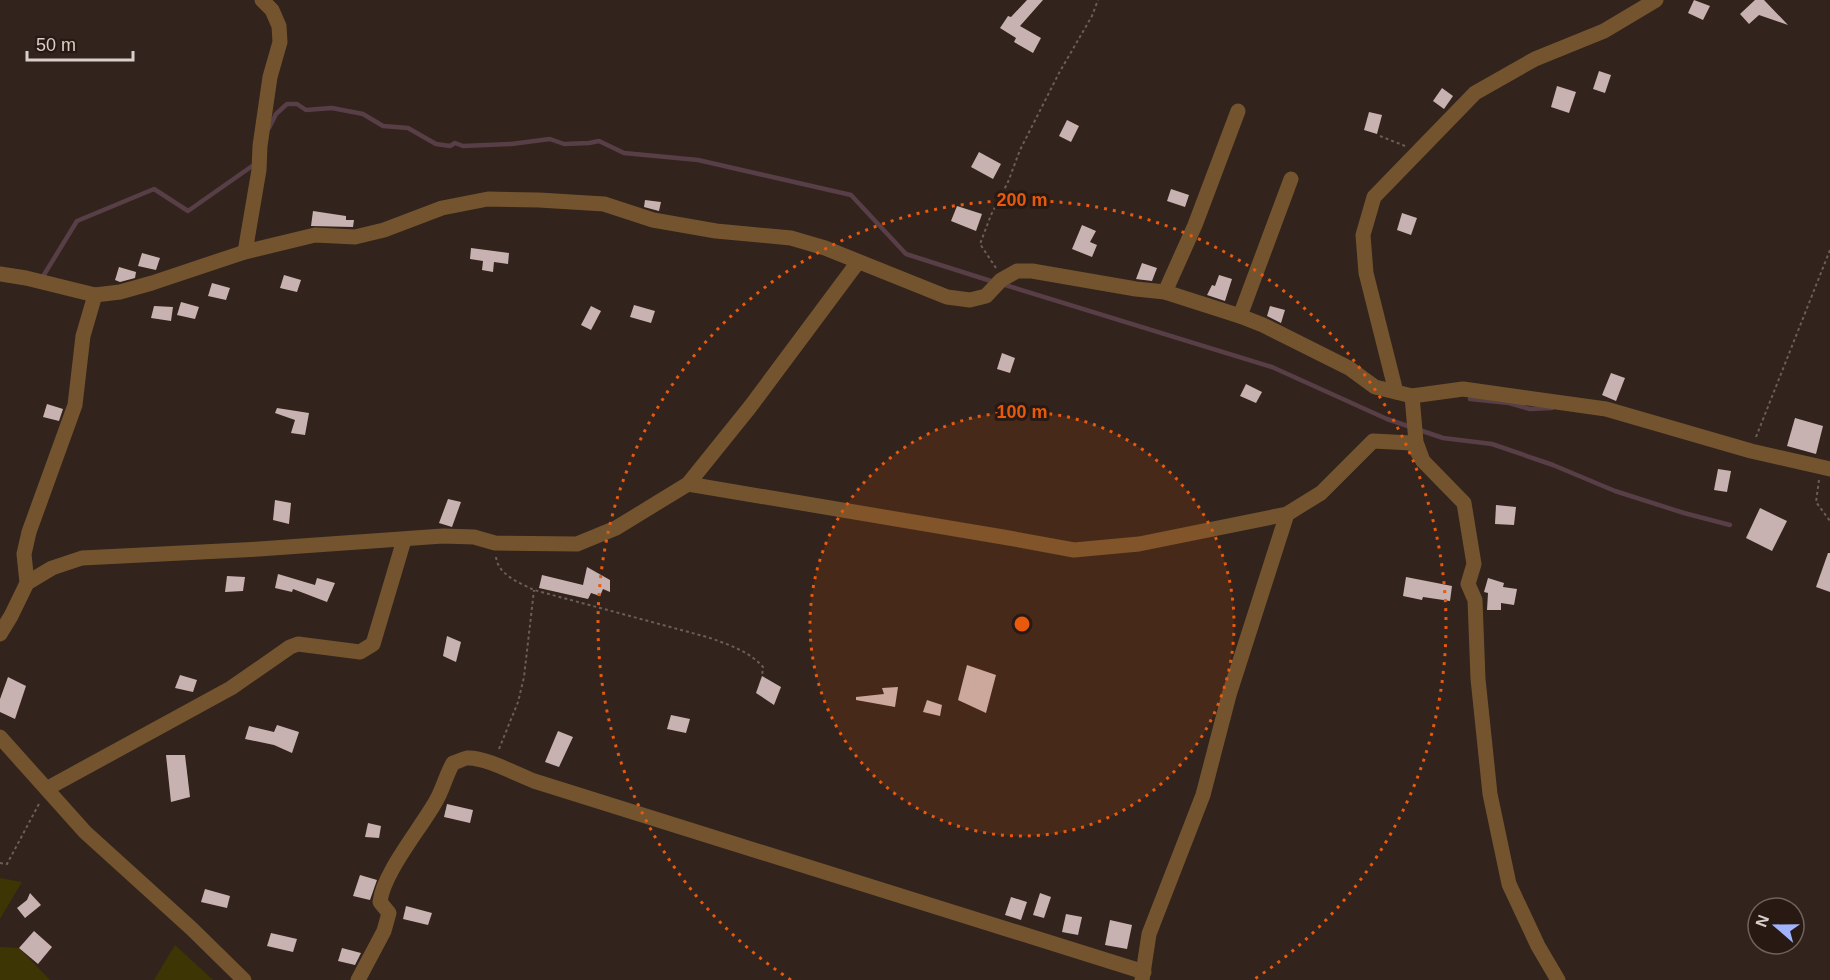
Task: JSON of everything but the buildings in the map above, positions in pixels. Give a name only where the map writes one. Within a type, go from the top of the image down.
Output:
[{"type":"street","points":[[245,252],[259,170],[260,146],[270,77],[280,42],[279,26],[272,10],[262,0]]},
{"type":"street","points":[[1396,392],[1366,273],[1363,236],[1374,197],[1475,93],[1535,59],[1604,31],[1656,0]]},
{"type":"street","points":[[1165,292],[1195,225],[1238,111]]},
{"type":"street","points":[[1240,316],[1291,179]]},
{"type":"street","points":[[0,274],[95,295],[120,292],[152,283],[245,252],[315,235],[355,237],[384,230],[442,208],[488,199],[604,204],[653,220],[716,231],[791,238],[825,248],[947,297],[970,300],[986,296],[1000,282],[1017,271],[1032,271],[1136,290],[1165,292],[1263,325],[1349,368],[1375,387],[1412,396],[1463,389],[1606,409],[1751,451],[1826,468]]},
{"type":"street","points":[[27,583],[52,568],[82,558],[454,536],[474,537],[495,543],[577,544],[616,528],[688,484],[750,407],[858,262]]},
{"type":"street","points":[[0,634],[27,583],[24,554],[29,532],[75,405],[83,336],[95,295]]},
{"type":"street","points":[[1412,396],[1416,442],[1424,461]]},
{"type":"street","points":[[688,484],[1074,550],[1139,544],[1287,514],[1321,493],[1373,441],[1412,443],[1424,461],[1464,503],[1474,564],[1468,584],[1475,600],[1478,679],[1490,794],[1509,884],[1538,946],[1558,980]]},
{"type":"street","points":[[358,980],[384,931],[389,913],[380,902],[381,892],[438,799],[453,763],[467,758],[493,763],[534,781],[1143,976],[1149,934],[1203,795],[1229,695],[1287,514]]},
{"type":"street","points":[[48,788],[231,688],[290,647],[298,644],[360,652],[368,649],[373,644],[404,540]]},
{"type":"street","points":[[0,737],[85,832],[192,929],[244,980]]},
{"type":"path","points":[[1000,282],[980,244],[1020,150],[1059,73],[1092,16],[1098,0]]},
{"type":"path","points":[[1380,136],[1419,151]]},
{"type":"path","points":[[1751,451],[1830,250]]},
{"type":"path","points":[[1826,468],[1816,502],[1830,520]]},
{"type":"path","points":[[495,543],[497,562],[510,577],[534,590],[707,637],[756,659],[763,667],[762,676]]},
{"type":"path","points":[[493,763],[518,702],[525,677],[534,590]]},
{"type":"path","points":[[0,863],[7,864],[48,788]]},
{"type":"shaded area","points":[[0,878],[22,882],[0,919]]},
{"type":"shaded area","points":[[175,945],[213,980],[154,980]]},
{"type":"shaded area","points":[[0,947],[19,948],[50,980],[0,980]]},
{"type":"waterway","points":[[269,128],[276,114],[287,104],[297,104],[306,110],[332,108],[363,114],[383,126],[408,128],[436,144],[450,146],[455,143],[463,146],[511,144],[550,139],[564,144],[599,141],[624,153],[698,160],[851,195],[906,254],[994,282]]},
{"type":"waterway","points":[[40,277],[42,278],[77,221],[154,189],[188,211],[255,164]]},
{"type":"waterway","points":[[1002,284],[1272,367],[1387,419],[1443,438],[1492,444],[1553,465],[1615,491],[1730,525]]},
{"type":"waterway","points":[[1470,399],[1509,403],[1530,409],[1552,408]]}]
